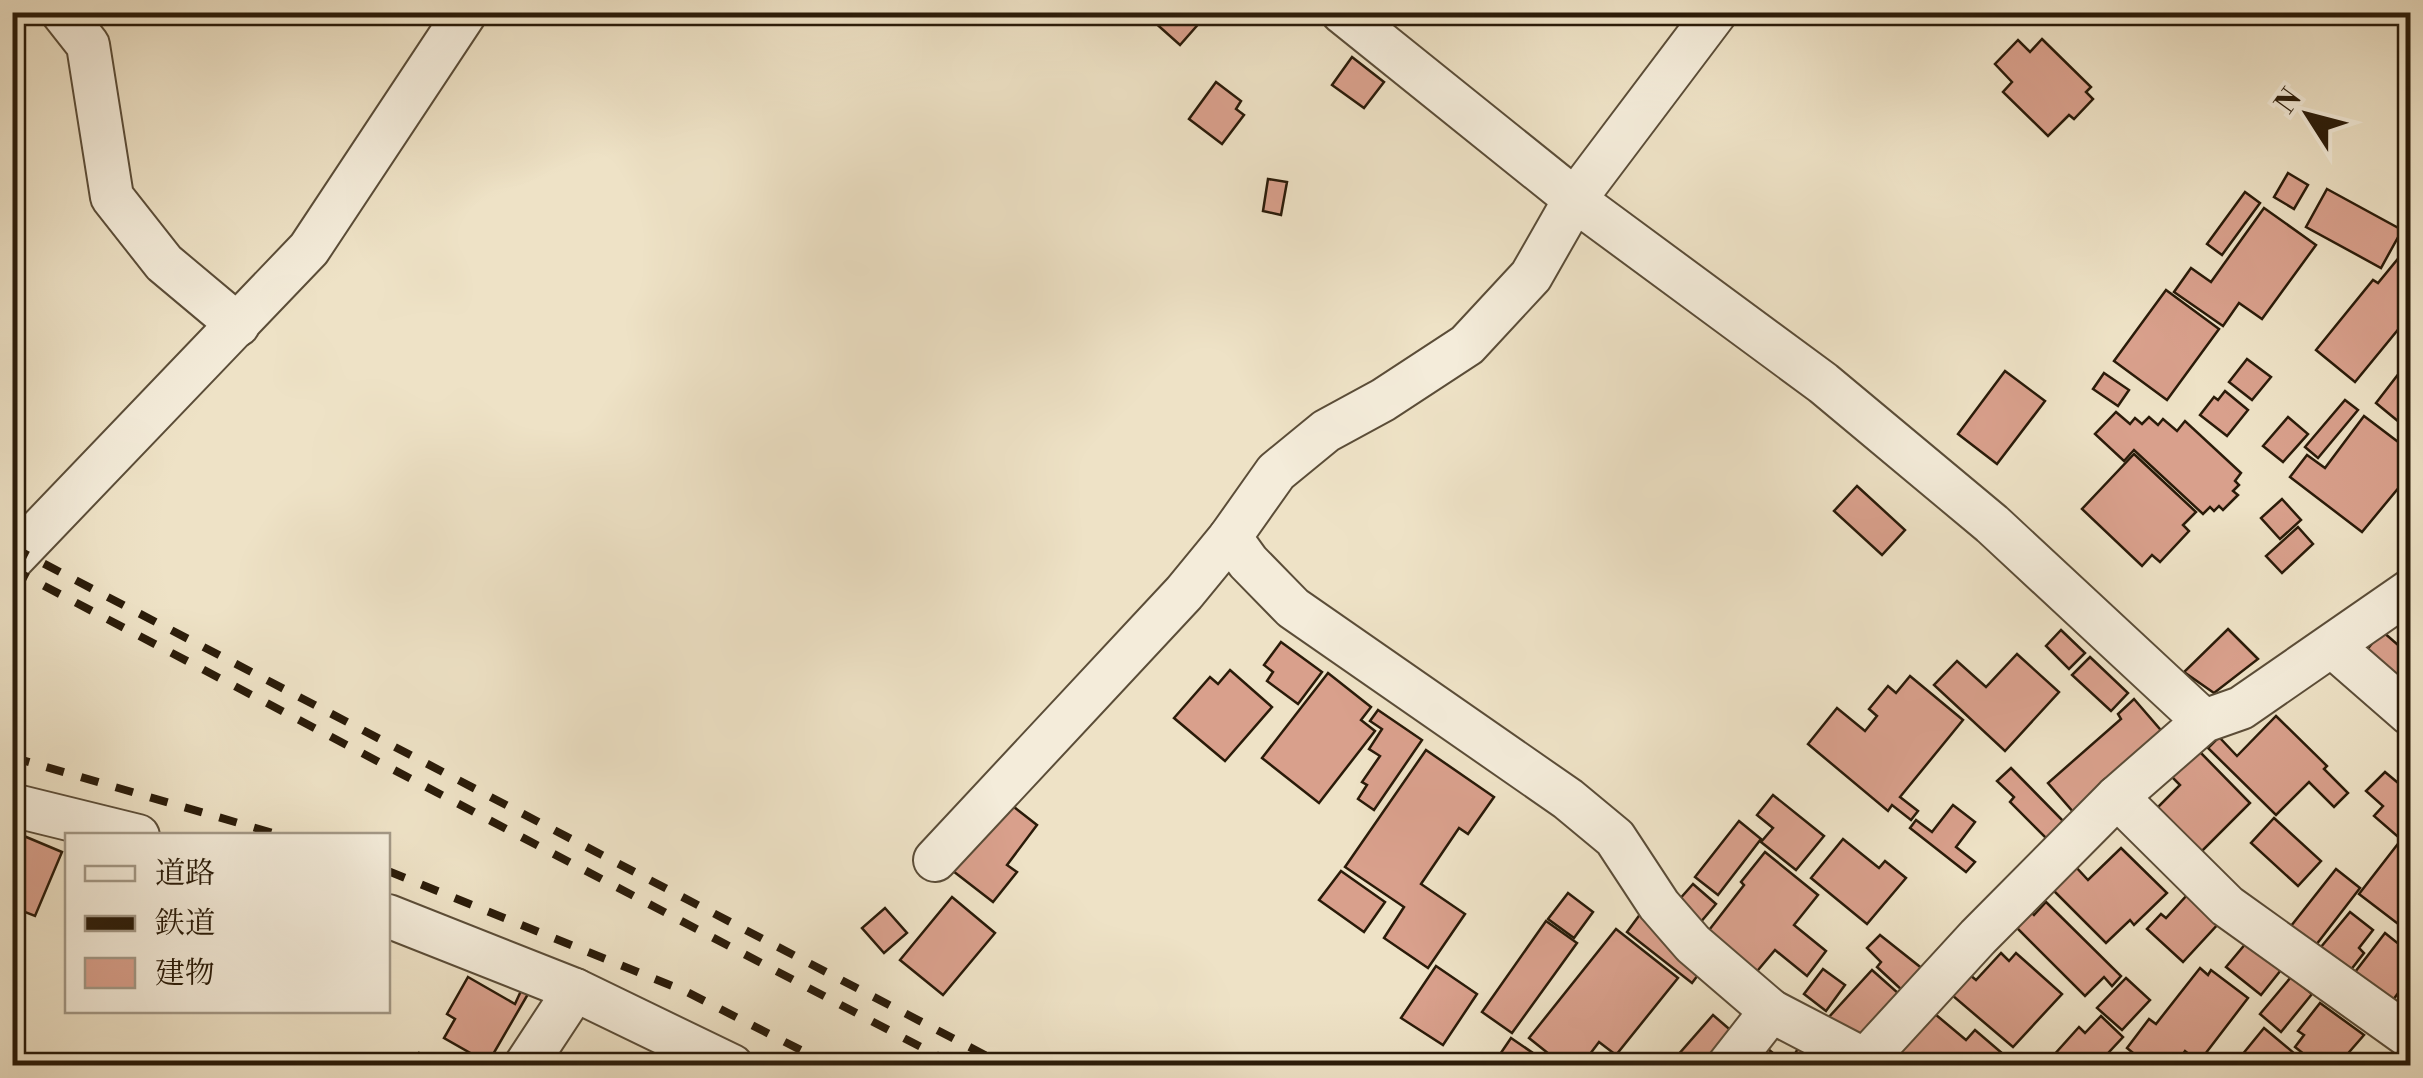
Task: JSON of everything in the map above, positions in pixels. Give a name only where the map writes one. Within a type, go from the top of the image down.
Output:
[{"type":"street","points":[[62,12],[88,45],[112,197],[164,263],[238,325]]},
{"type":"street","points":[[12,560],[309,248],[466,12]]},
{"type":"street","points":[[1342,12],[1575,199],[1837,394],[1992,524],[2204,721]]},
{"type":"street","points":[[935,860],[1184,593],[1276,472],[1326,431],[1383,400],[1466,345],[1531,276],[1575,199],[1716,12]]},
{"type":"street","points":[[1230,537],[1248,562],[1293,608],[1568,799],[1615,838],[1658,905],[1681,931],[1771,1012],[1868,1063],[1978,937],[2117,797],[2204,721],[2242,708],[2410,590]]},
{"type":"street","points":[[2332,646],[2410,714]]},
{"type":"street","points":[[2117,797],[2227,906],[2410,1037]]},
{"type":"street","points":[[12,805],[126,833]]},
{"type":"street","points":[[390,917],[575,990],[732,1066]]},
{"type":"street","points":[[525,1066],[575,990]]},
{"type":"street","points":[[1728,1066],[1771,1012]]},
{"type":"building","points":[[1143,12],[1209,12],[1180,45]]},
{"type":"building","points":[[2042,39],[2091,87],[2086,92],[2093,99],[2074,119],[2069,115],[2048,136],[2003,92],[2012,82],[1995,64],[2018,40],[2030,52]]},
{"type":"building","points":[[1352,57],[1384,82],[1364,108],[1332,85]]},
{"type":"building","points":[[1216,82],[1241,101],[1236,109],[1244,115],[1222,144],[1189,119]]},
{"type":"building","points":[[2288,173],[2308,185],[2294,209],[2274,197]]},
{"type":"building","points":[[1268,179],[1287,182],[1281,215],[1263,211]]},
{"type":"building","points":[[2327,189],[2402,230],[2381,268],[2306,227]]},
{"type":"building","points":[[2245,192],[2260,203],[2222,255],[2207,244]]},
{"type":"building","points":[[2264,208],[2316,245],[2262,319],[2239,303],[2223,326],[2174,292],[2191,268],[2211,282]]},
{"type":"building","points":[[2410,244],[2410,315],[2355,382],[2316,350],[2373,280],[2378,283]]},
{"type":"building","points":[[2166,290],[2219,329],[2167,400],[2114,361]]},
{"type":"building","points":[[2247,359],[2271,377],[2252,400],[2229,382]]},
{"type":"building","points":[[2410,359],[2410,431],[2376,403]]},
{"type":"building","points":[[2005,371],[2045,401],[1997,464],[1958,434]]},
{"type":"building","points":[[2104,373],[2129,390],[2118,406],[2093,389]]},
{"type":"building","points":[[2225,391],[2248,410],[2227,436],[2200,415],[2214,397],[2218,400]]},
{"type":"building","points":[[2345,400],[2358,410],[2318,458],[2305,447]]},
{"type":"building","points":[[2116,412],[2130,424],[2135,418],[2142,424],[2149,417],[2158,425],[2163,419],[2177,431],[2185,421],[2241,473],[2235,481],[2239,485],[2233,491],[2238,495],[2223,510],[2210,507],[2203,514],[2134,450],[2124,461],[2095,434]]},
{"type":"building","points":[[2364,416],[2410,451],[2406,460],[2410,474],[2362,532],[2290,477],[2307,455],[2325,468]]},
{"type":"building","points":[[2288,417],[2308,434],[2283,462],[2263,446]]},
{"type":"building","points":[[2134,454],[2196,512],[2183,525],[2189,531],[2160,562],[2152,555],[2142,566],[2082,509]]},
{"type":"building","points":[[1857,486],[1905,530],[1882,555],[1834,511]]},
{"type":"building","points":[[2282,499],[2301,520],[2280,539],[2261,518]]},
{"type":"building","points":[[2298,527],[2313,544],[2282,573],[2266,556]]},
{"type":"building","points":[[2228,629],[2258,659],[2214,693],[2184,672]]},
{"type":"building","points":[[2061,630],[2085,653],[2069,669],[2046,646]]},
{"type":"building","points":[[2382,631],[2406,652],[2410,647],[2410,690],[2366,651]]},
{"type":"building","points":[[1281,642],[1322,672],[1298,704],[1267,681],[1273,672],[1264,665]]},
{"type":"building","points":[[2017,654],[2059,692],[2005,751],[1934,685],[1957,661],[1986,687]]},
{"type":"building","points":[[2090,657],[2128,693],[2111,711],[2072,675]]},
{"type":"building","points":[[1230,670],[1272,707],[1225,761],[1174,718],[1210,677],[1218,684]]},
{"type":"building","points":[[1328,673],[1371,707],[1361,720],[1375,731],[1319,803],[1262,758]]},
{"type":"building","points":[[1910,676],[1963,720],[1900,797],[1918,811],[1911,820],[1892,805],[1888,811],[1808,744],[1837,708],[1865,731],[1877,716],[1869,709],[1888,686],[1896,693]]},
{"type":"building","points":[[2134,699],[2165,735],[2075,814],[2048,783],[2121,719],[2118,714]]},
{"type":"building","points":[[1378,710],[1422,740],[1374,810],[1358,799],[1367,785],[1362,782],[1380,756],[1369,749],[1382,729],[1370,721]]},
{"type":"building","points":[[2276,716],[2327,766],[2324,769],[2348,793],[2334,807],[2309,782],[2276,815],[2208,748],[2219,737],[2237,756]]},
{"type":"building","points":[[1426,750],[1494,797],[1468,834],[1459,828],[1421,884],[1465,914],[1428,968],[1384,938],[1404,907],[1345,867]]},
{"type":"building","points":[[2198,750],[2250,803],[2197,856],[2154,811],[2180,785],[2171,776]]},
{"type":"building","points":[[2011,768],[2069,827],[2052,844],[2010,802],[2014,797],[1997,781]]},
{"type":"building","points":[[2385,772],[2397,782],[2410,775],[2410,835],[2404,842],[2374,816],[2383,806],[2366,791]]},
{"type":"building","points":[[1773,795],[1824,836],[1796,870],[1761,842],[1773,828],[1757,815]]},
{"type":"building","points":[[1005,800],[1037,825],[1007,865],[1017,872],[993,902],[953,871]]},
{"type":"building","points":[[1953,805],[1975,822],[1956,847],[1975,862],[1966,872],[1910,828],[1916,820],[1932,832]]},
{"type":"building","points":[[2274,818],[2321,861],[2298,886],[2251,843]]},
{"type":"building","points":[[1739,821],[1761,839],[1718,895],[1695,877]]},
{"type":"building","points":[[12,831],[62,852],[35,916],[12,907]]},
{"type":"building","points":[[1843,839],[1879,868],[1885,861],[1906,878],[1867,924],[1811,878]]},
{"type":"building","points":[[2397,845],[2410,856],[2410,933],[2359,894]]},
{"type":"building","points":[[2121,848],[2167,893],[2134,925],[2130,920],[2106,943],[2051,888],[2074,865],[2088,880]]},
{"type":"building","points":[[1765,852],[1818,895],[1794,925],[1826,951],[1807,976],[1775,950],[1753,976],[1706,934]]},
{"type":"building","points":[[2336,869],[2360,888],[2316,945],[2291,926]]},
{"type":"building","points":[[1341,871],[1385,902],[1364,932],[1319,900]]},
{"type":"building","points":[[1693,884],[1716,904],[1694,930],[1670,910]]},
{"type":"building","points":[[1568,893],[1593,912],[1574,938],[1548,919]]},
{"type":"building","points":[[2188,894],[2219,923],[2183,962],[2147,929],[2161,914],[2166,918]]},
{"type":"building","points":[[952,897],[995,933],[943,995],[900,960]]},
{"type":"building","points":[[2046,902],[2121,976],[2112,986],[2104,977],[2085,996],[2013,924],[2028,909],[2034,915]]},
{"type":"building","points":[[885,908],[907,933],[884,953],[862,928]]},
{"type":"building","points":[[2350,912],[2373,930],[2359,948],[2364,953],[2346,976],[2316,953]]},
{"type":"building","points":[[1641,913],[1707,963],[1692,983],[1627,932]]},
{"type":"building","points":[[1546,921],[1577,943],[1512,1033],[1482,1012]]},
{"type":"building","points":[[1616,929],[1678,978],[1616,1055],[1599,1042],[1581,1066],[1564,1066],[1529,1038]]},
{"type":"building","points":[[2385,933],[2410,953],[2410,977],[2390,1004],[2352,976]]},
{"type":"building","points":[[1880,935],[1924,970],[1904,992],[1877,967],[1881,962],[1867,948]]},
{"type":"building","points":[[2247,942],[2281,970],[2261,995],[2226,967]]},
{"type":"building","points":[[2001,953],[2009,961],[2016,953],[2062,994],[2013,1047],[1946,990],[1964,970],[1976,980]]},
{"type":"building","points":[[1436,966],[1477,994],[1443,1045],[1401,1018]]},
{"type":"building","points":[[2200,968],[2208,975],[2211,970],[2248,998],[2199,1062],[2185,1051],[2175,1066],[2149,1066],[2127,1048],[2149,1019],[2156,1024]]},
{"type":"building","points":[[1823,969],[1845,985],[1826,1011],[1804,994]]},
{"type":"building","points":[[1872,970],[1898,993],[1854,1041],[1829,1017]]},
{"type":"building","points":[[468,977],[515,1004],[521,991],[528,994],[488,1063],[444,1038],[455,1019],[447,1014]]},
{"type":"building","points":[[2291,977],[2312,994],[2281,1032],[2260,1014]]},
{"type":"building","points":[[2126,978],[2150,1000],[2122,1030],[2097,1008]]},
{"type":"building","points":[[2320,1003],[2364,1035],[2337,1066],[2319,1066],[2295,1047],[2304,1035],[2298,1031]]},
{"type":"building","points":[[1929,1009],[1966,1040],[1975,1030],[2017,1066],[1974,1066],[1965,1057],[1958,1066],[1899,1066],[1889,1057]]},
{"type":"building","points":[[1713,1015],[1735,1034],[1708,1066],[1690,1066],[1678,1055]]},
{"type":"building","points":[[2101,1016],[2123,1037],[2096,1066],[2044,1066],[2079,1027],[2085,1033]]},
{"type":"building","points":[[2264,1028],[2295,1054],[2284,1066],[2233,1066]]},
{"type":"building","points":[[1511,1038],[1552,1066],[1492,1066]]},
{"type":"building","points":[[1762,1044],[1780,1059],[1775,1066],[1746,1066]]},
{"type":"building","points":[[1800,1045],[1835,1066],[1788,1066]]},
{"type":"building","points":[[2408,1050],[2410,1066],[2391,1066]]},
{"type":"building","points":[[419,1053],[436,1066],[409,1066]]},
{"type":"building","points":[[577,1054],[594,1066],[569,1066]]},
{"type":"building","points":[[654,1054],[681,1066],[649,1066]]},
{"type":"railway","points":[[12,547],[1006,1066]]},
{"type":"railway","points":[[12,569],[957,1066]]},
{"type":"railway","points":[[12,757],[273,833]]},
{"type":"railway","points":[[390,872],[687,992],[832,1066]]}]
